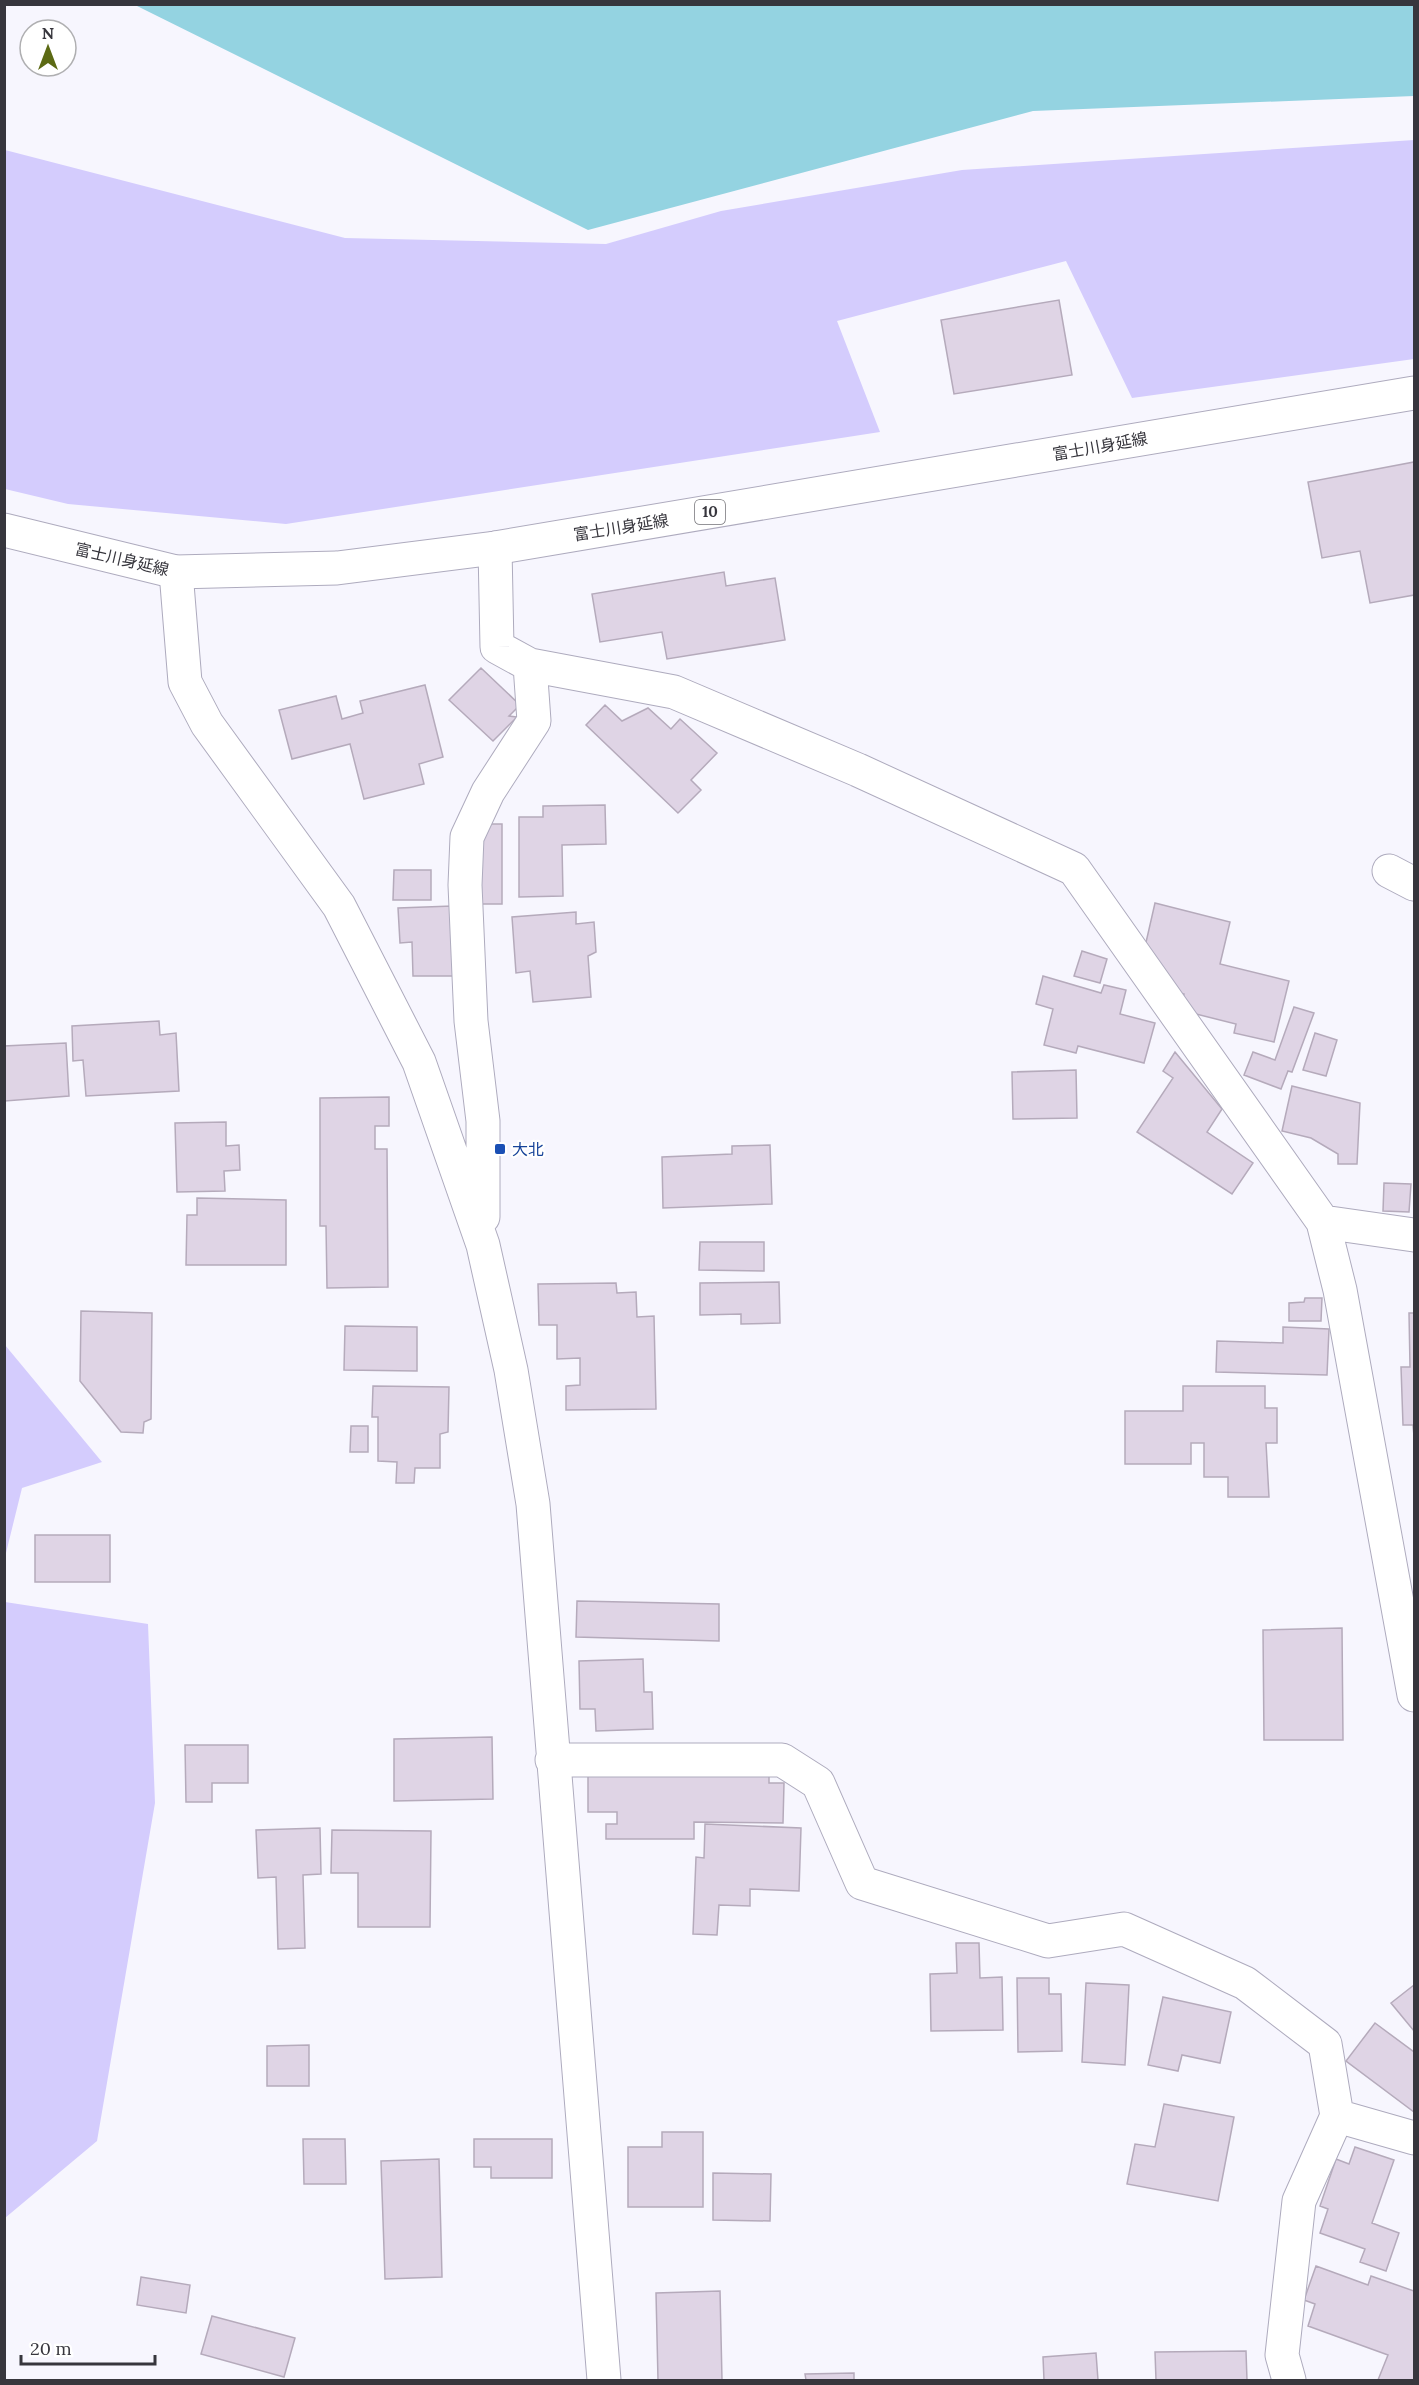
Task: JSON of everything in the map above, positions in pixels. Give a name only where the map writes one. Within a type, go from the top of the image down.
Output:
[{"type":"street","name":"富士川身延線","points":[[4,530],[176,572],[337,568],[495,548],[1414,393]]},
{"type":"street","points":[[495,548],[497,647],[530,665],[674,692],[858,770],[1074,868],[1323,1222],[1340,1290],[1414,1695]]},
{"type":"street","points":[[176,572],[185,682],[207,724],[339,906],[419,1062],[483,1245],[511,1370],[532,1504],[604,2380]]},
{"type":"street","points":[[483,1245],[483,1121],[471,1022],[465,885],[467,837],[488,792],[534,721],[530,665]]},
{"type":"street","points":[[1323,1222],[1414,1234]]},
{"type":"street","points":[[552,1760],[782,1760],[818,1783],[862,1883],[1048,1941],[1124,1929],[1245,1983],[1325,2044],[1337,2116],[1299,2201],[1282,2355],[1289,2380]]},
{"type":"street","points":[[1337,2116],[1414,2138]]},
{"type":"shaded area","points":[[1414,140],[1414,359],[1132,398],[1066,261],[837,321],[880,432],[286,524],[68,504],[5,489],[5,150],[345,238],[606,244],[721,211],[962,170]]},
{"type":"shaded area","points":[[5,1345],[102,1462],[22,1488],[5,1557]]},
{"type":"shaded area","points":[[5,1602],[148,1624],[155,1803],[97,2141],[5,2218]]},
{"type":"water","points":[[135,5],[1414,5],[1414,96],[1033,111],[588,230]]},
{"type":"building","points":[[1059,300],[1072,375],[954,394],[941,320]]},
{"type":"building","points":[[1414,462],[1414,595],[1370,603],[1360,551],[1322,558],[1308,482]]},
{"type":"building","points":[[724,572],[726,586],[775,578],[785,640],[667,659],[662,632],[600,642],[592,594]]},
{"type":"building","points":[[481,668],[520,705],[509,716],[517,717],[493,741],[449,700]]},
{"type":"building","points":[[425,685],[443,757],[419,764],[424,784],[364,799],[350,744],[292,759],[279,710],[336,696],[342,719],[363,713],[360,701]]},
{"type":"building","points":[[605,705],[622,721],[648,708],[671,729],[680,719],[717,753],[691,780],[701,790],[678,813],[586,725]]},
{"type":"building","points":[[605,805],[606,844],[562,845],[563,896],[519,897],[519,817],[543,817],[543,806]]},
{"type":"building","points":[[480,824],[502,824],[502,904],[481,904]]},
{"type":"building","points":[[394,870],[431,870],[431,900],[393,900]]},
{"type":"building","points":[[1155,903],[1230,922],[1220,964],[1289,981],[1274,1042],[1234,1033],[1236,1024],[1180,1010],[1184,994],[1172,991],[1144,951]]},
{"type":"building","points":[[452,906],[454,976],[413,976],[412,942],[400,943],[398,908]]},
{"type":"building","points":[[576,912],[576,924],[594,922],[596,952],[588,956],[591,997],[533,1002],[530,971],[516,973],[512,917]]},
{"type":"building","points":[[1082,951],[1107,959],[1100,983],[1074,976]]},
{"type":"building","points":[[1043,976],[1101,993],[1104,985],[1126,990],[1120,1014],[1155,1023],[1144,1063],[1078,1046],[1076,1053],[1044,1045],[1053,1009],[1036,1004]]},
{"type":"building","points":[[1294,1007],[1314,1013],[1292,1072],[1288,1071],[1281,1089],[1244,1075],[1253,1052],[1275,1060]]},
{"type":"building","points":[[159,1021],[160,1035],[176,1033],[179,1091],[86,1096],[83,1060],[73,1061],[72,1026]]},
{"type":"building","points":[[1315,1033],[1337,1040],[1326,1076],[1303,1070]]},
{"type":"building","points":[[66,1043],[69,1096],[5,1101],[4,1046]]},
{"type":"building","points":[[1175,1052],[1222,1109],[1207,1132],[1253,1163],[1232,1194],[1137,1132],[1173,1078],[1163,1071]]},
{"type":"building","points":[[1076,1070],[1077,1118],[1013,1119],[1012,1072]]},
{"type":"building","points":[[1292,1086],[1360,1103],[1357,1164],[1338,1164],[1338,1154],[1311,1138],[1282,1131]]},
{"type":"building","points":[[389,1097],[389,1126],[375,1126],[375,1149],[387,1149],[388,1287],[327,1288],[326,1226],[320,1226],[320,1098]]},
{"type":"building","points":[[226,1122],[226,1146],[239,1145],[240,1170],[224,1171],[225,1191],[177,1192],[175,1123]]},
{"type":"building","points":[[770,1145],[772,1204],[663,1208],[662,1157],[732,1154],[732,1146]]},
{"type":"building","points":[[1384,1183],[1411,1184],[1409,1212],[1383,1211]]},
{"type":"building","points":[[197,1198],[286,1200],[286,1265],[186,1265],[187,1215],[197,1215]]},
{"type":"building","points":[[700,1242],[764,1242],[764,1271],[699,1270]]},
{"type":"building","points":[[779,1282],[780,1323],[741,1324],[741,1314],[700,1315],[700,1283]]},
{"type":"building","points":[[616,1283],[617,1293],[636,1292],[637,1317],[654,1316],[656,1409],[566,1410],[566,1386],[580,1385],[580,1358],[557,1359],[557,1325],[539,1325],[538,1284]]},
{"type":"building","points":[[1305,1298],[1322,1298],[1321,1321],[1289,1321],[1289,1303],[1304,1302]]},
{"type":"building","points":[[81,1311],[152,1313],[151,1419],[144,1422],[143,1433],[121,1432],[80,1381]]},
{"type":"building","points":[[1409,1313],[1414,1313],[1414,1436],[1413,1425],[1403,1425],[1401,1367],[1410,1367]]},
{"type":"building","points":[[345,1326],[417,1327],[417,1371],[344,1370]]},
{"type":"building","points":[[1283,1327],[1329,1329],[1327,1375],[1216,1372],[1217,1341],[1283,1343]]},
{"type":"building","points":[[373,1386],[449,1387],[448,1432],[440,1434],[440,1468],[415,1468],[414,1483],[396,1483],[397,1462],[378,1461],[378,1417],[372,1417]]},
{"type":"building","points":[[1183,1386],[1265,1386],[1265,1408],[1277,1408],[1277,1443],[1266,1443],[1269,1497],[1228,1497],[1228,1477],[1204,1477],[1204,1443],[1191,1443],[1191,1464],[1125,1464],[1125,1411],[1183,1411]]},
{"type":"building","points":[[351,1426],[368,1426],[368,1452],[350,1452]]},
{"type":"building","points":[[35,1535],[110,1535],[110,1582],[35,1582]]},
{"type":"building","points":[[577,1601],[719,1604],[719,1641],[576,1637]]},
{"type":"building","points":[[1342,1628],[1343,1740],[1264,1740],[1263,1630]]},
{"type":"building","points":[[643,1659],[644,1692],[652,1692],[653,1729],[596,1731],[595,1709],[580,1709],[579,1661]]},
{"type":"building","points":[[492,1737],[493,1799],[394,1801],[394,1739]]},
{"type":"building","points":[[185,1745],[248,1745],[248,1783],[212,1783],[212,1802],[186,1802]]},
{"type":"building","points":[[588,1773],[769,1774],[769,1783],[784,1783],[783,1823],[694,1822],[694,1839],[606,1839],[606,1824],[617,1824],[617,1812],[588,1812]]},
{"type":"building","points":[[705,1824],[801,1828],[799,1891],[750,1889],[750,1906],[719,1905],[717,1935],[693,1934],[696,1857],[704,1858]]},
{"type":"building","points":[[320,1828],[321,1874],[303,1875],[305,1948],[278,1949],[276,1877],[258,1878],[256,1830]]},
{"type":"building","points":[[332,1830],[431,1831],[430,1927],[358,1927],[358,1873],[331,1873]]},
{"type":"building","points":[[956,1943],[979,1943],[980,1978],[1002,1977],[1003,2030],[931,2031],[930,1974],[957,1973]]},
{"type":"building","points":[[1017,1978],[1049,1978],[1049,1994],[1061,1994],[1062,2051],[1018,2052]]},
{"type":"building","points":[[1086,1983],[1129,1985],[1125,2065],[1082,2062]]},
{"type":"building","points":[[1414,1985],[1414,2031],[1391,2003]]},
{"type":"building","points":[[1163,1997],[1231,2012],[1220,2063],[1182,2055],[1178,2071],[1148,2065]]},
{"type":"building","points":[[1375,2023],[1414,2052],[1414,2112],[1346,2061]]},
{"type":"building","points":[[309,2045],[309,2086],[267,2086],[267,2046]]},
{"type":"building","points":[[1164,2104],[1234,2117],[1218,2201],[1127,2184],[1135,2144],[1155,2147]]},
{"type":"building","points":[[662,2132],[703,2132],[703,2207],[628,2207],[628,2147],[662,2147]]},
{"type":"building","points":[[303,2139],[345,2139],[346,2184],[304,2184]]},
{"type":"building","points":[[474,2139],[552,2139],[552,2178],[491,2178],[491,2167],[474,2167]]},
{"type":"building","points":[[1355,2147],[1394,2160],[1372,2223],[1399,2233],[1386,2271],[1360,2262],[1365,2249],[1320,2233],[1328,2209],[1320,2206],[1336,2159],[1349,2164]]},
{"type":"building","points":[[439,2159],[442,2277],[385,2279],[381,2161]]},
{"type":"building","points":[[713,2173],[771,2174],[770,2221],[713,2220]]},
{"type":"building","points":[[1316,2266],[1368,2285],[1371,2276],[1414,2291],[1414,2380],[1378,2380],[1388,2355],[1308,2326],[1315,2304],[1304,2300]]},
{"type":"building","points":[[141,2277],[190,2285],[186,2313],[137,2305]]},
{"type":"building","points":[[720,2291],[722,2380],[658,2380],[656,2293]]},
{"type":"building","points":[[212,2316],[295,2338],[284,2377],[201,2354]]},
{"type":"building","points":[[1246,2351],[1247,2380],[1156,2380],[1155,2352]]},
{"type":"building","points":[[1096,2353],[1098,2380],[1044,2380],[1043,2357]]},
{"type":"building","points":[[854,2373],[854,2380],[806,2380],[805,2374]]},
{"type":"place","name":"大北","points":[[500,1149]]}]
